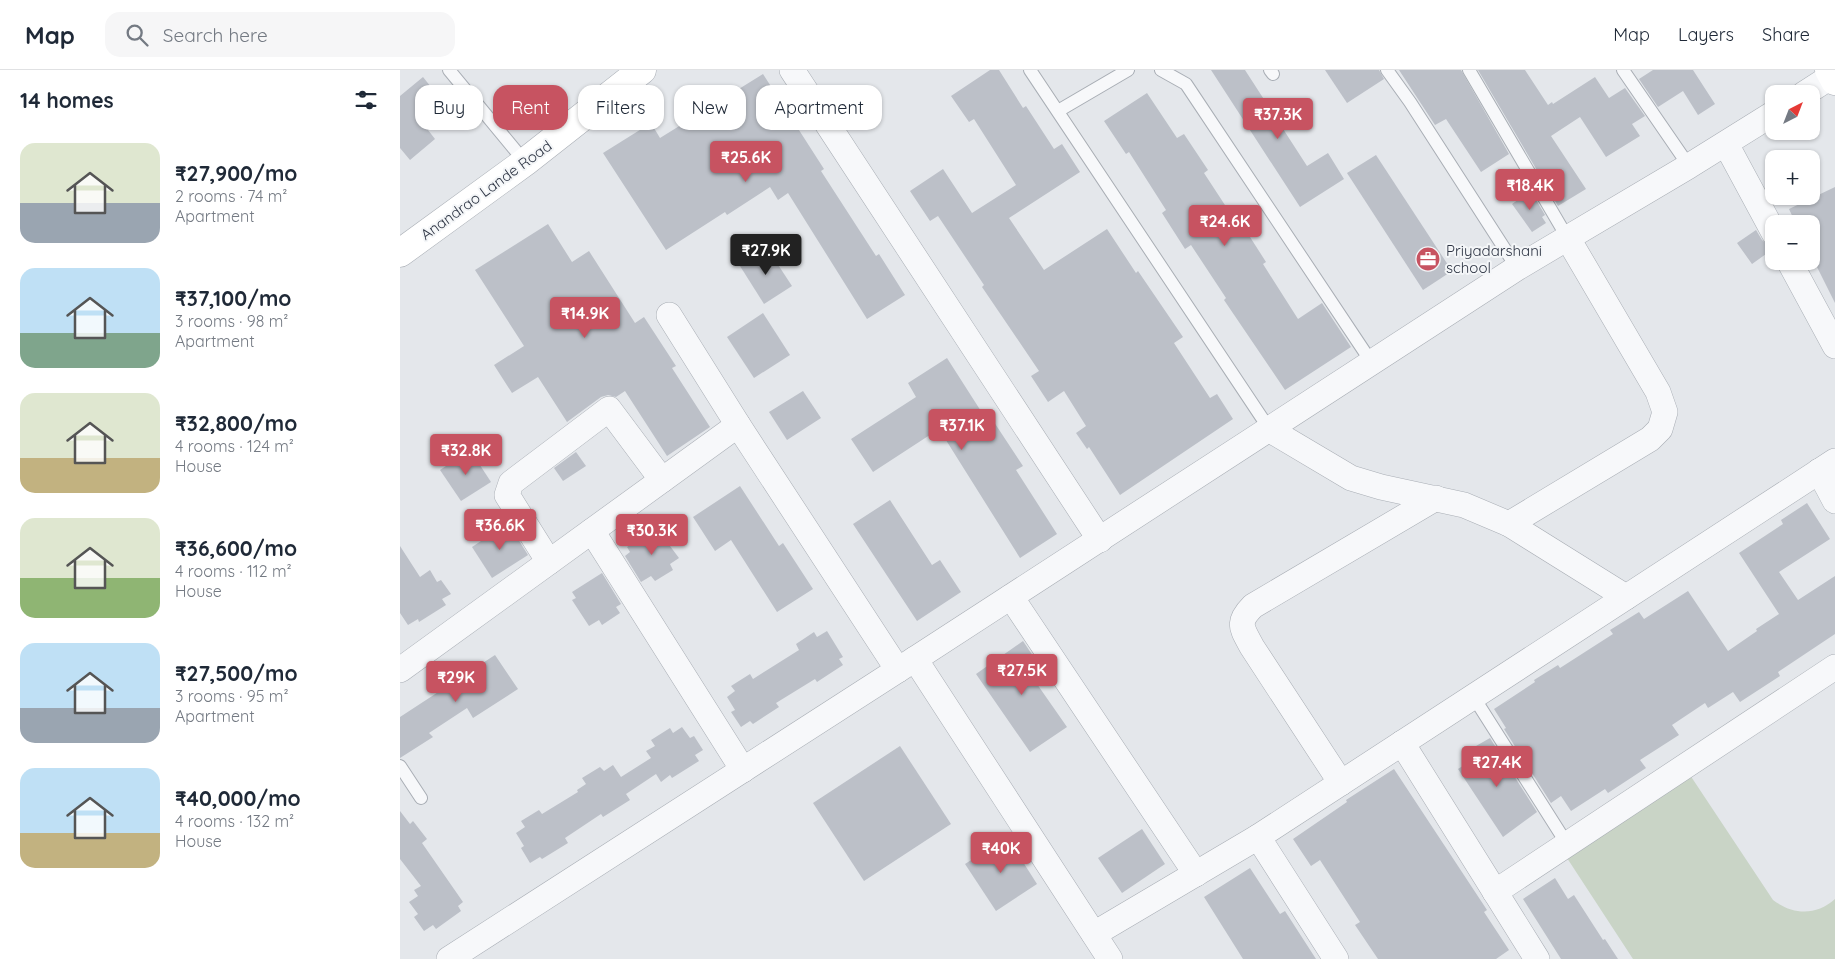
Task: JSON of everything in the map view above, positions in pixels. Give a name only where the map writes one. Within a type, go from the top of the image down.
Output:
[{"type":"main road","name":"Anandrao Lande Road","points":[[400,252],[525,162],[642,70]]},
{"type":"street","points":[[792,70],[1100,540]]},
{"type":"street","points":[[1818,85],[1833,75]]},
{"type":"street","points":[[449,959],[907,665],[1517,268],[1765,119]]},
{"type":"street","points":[[1726,144],[1765,216]]},
{"type":"street","points":[[1509,524],[1650,439],[1660,429],[1665,412],[1658,392],[1567,237]]},
{"type":"street","points":[[1794,270],[1835,346]]},
{"type":"street","points":[[670,315],[738,425],[1110,959]]},
{"type":"street","points":[[549,562],[507,495],[511,483],[609,409],[662,480]]},
{"type":"street","points":[[400,670],[738,425]]},
{"type":"street","points":[[1270,430],[1352,478],[1381,487],[1464,505],[1509,524],[1626,597]]},
{"type":"street","points":[[1094,934],[1258,837],[1827,466],[1835,501]]},
{"type":"street","points":[[1341,783],[1252,647],[1242,629],[1244,616],[1253,606],[1436,498]]},
{"type":"street","points":[[592,531],[742,770]]},
{"type":"street","points":[[1011,597],[1196,874]]},
{"type":"street","points":[[1495,892],[1835,667]]},
{"type":"street","points":[[1402,742],[1537,959]]},
{"type":"street","points":[[1258,837],[1336,959]]},
{"type":"lane","points":[[449,70],[525,162]]},
{"type":"lane","points":[[1030,70],[1270,430]]},
{"type":"lane","points":[[1058,112],[1128,70]]},
{"type":"lane","points":[[1161,70],[1186,84],[1372,363]]},
{"type":"lane","points":[[1387,70],[1410,102],[1517,268]]},
{"type":"lane","points":[[1469,70],[1567,237]]},
{"type":"lane","points":[[1623,70],[1689,166]]},
{"type":"lane","points":[[1473,696],[1567,844]]},
{"type":"lane","points":[[400,766],[421,798]]},
{"type":"green space","points":[[1690,775],[1773,900],[1788,909],[1812,911],[1828,905],[1835,899],[1835,959],[1633,959],[1567,858]]},
{"type":"building","points":[[990,70],[999,70],[1023,108],[1026,106],[1054,149],[1062,144],[1080,172],[1009,218],[1044,270],[1107,229],[1136,273],[1138,271],[1183,337],[1174,343],[1210,398],[1217,394],[1233,419],[1120,495],[1089,447],[1087,449],[1076,433],[1086,426],[1064,391],[1048,402],[1031,376],[1039,371],[982,287],[984,285],[938,216],[930,221],[910,191],[943,169],[972,213],[1016,185],[974,119],[969,122],[951,96]]},
{"type":"building","points":[[1211,70],[1245,70],[1307,166],[1328,153],[1344,179],[1300,207]]},
{"type":"building","points":[[1325,70],[1379,70],[1384,79],[1347,103]]},
{"type":"building","points":[[1399,70],[1461,70],[1509,154],[1481,172],[1446,119],[1435,125]]},
{"type":"building","points":[[1478,70],[1525,70],[1548,105],[1552,102],[1553,104],[1595,77],[1609,98],[1625,88],[1645,116],[1632,124],[1640,136],[1606,157],[1580,117],[1551,136],[1586,189],[1558,206]]},
{"type":"building","points":[[1653,70],[1693,70],[1715,104],[1698,115],[1683,91],[1658,107],[1639,79]]},
{"type":"building","points":[[763,74],[770,85],[756,85],[756,130],[799,130],[824,169],[821,171],[876,256],[879,254],[905,295],[867,319],[788,193],[778,200],[770,187],[727,215],[725,212],[666,250],[603,153],[640,130],[655,130],[660,138],[674,129],[746,130],[745,85]]},
{"type":"building","points":[[423,77],[429,85],[415,85],[415,130],[428,130],[435,139],[410,160],[400,148],[400,96]]},
{"type":"building","points":[[1147,93],[1177,138],[1184,134],[1208,170],[1204,173],[1240,228],[1243,226],[1266,262],[1263,264],[1298,319],[1322,303],[1351,347],[1285,390],[1224,300],[1226,298],[1191,245],[1185,249],[1162,213],[1166,210],[1129,152],[1126,154],[1104,121]]},
{"type":"building","points":[[1376,155],[1452,271],[1423,290],[1347,173]]},
{"type":"building","points":[[1835,187],[1835,303],[1818,270],[1820,215],[1792,215],[1789,209],[1797,205],[1820,205],[1820,194]]},
{"type":"building","points":[[1531,191],[1545,215],[1542,217],[1546,223],[1532,232],[1512,204]]},
{"type":"building","points":[[548,224],[572,262],[589,251],[635,323],[644,317],[676,366],[672,368],[710,427],[667,456],[625,391],[616,397],[608,395],[601,397],[567,422],[538,377],[512,393],[494,365],[524,346],[475,270]]},
{"type":"building","points":[[1756,230],[1765,242],[1765,255],[1752,264],[1737,243]]},
{"type":"building","points":[[767,248],[792,286],[764,304],[740,266]]},
{"type":"building","points":[[763,313],[790,355],[754,378],[727,337]]},
{"type":"building","points":[[947,358],[986,419],[990,416],[1023,466],[1016,470],[1057,534],[1020,558],[939,429],[873,472],[851,439],[916,397],[908,383]]},
{"type":"building","points":[[803,391],[821,418],[787,440],[769,412]]},
{"type":"building","points":[[470,450],[491,482],[461,501],[440,470]]},
{"type":"building","points":[[576,452],[586,466],[563,481],[554,468]]},
{"type":"building","points":[[740,486],[779,546],[783,543],[813,589],[777,612],[731,540],[715,551],[693,517]]},
{"type":"building","points":[[890,500],[932,565],[940,560],[961,592],[917,621],[853,524]]},
{"type":"building","points":[[1807,503],[1830,539],[1779,572],[1798,600],[1835,576],[1835,634],[1778,672],[1780,676],[1740,702],[1733,692],[1708,708],[1705,703],[1672,725],[1679,735],[1640,760],[1646,768],[1608,793],[1605,789],[1571,811],[1561,796],[1551,803],[1504,729],[1506,728],[1494,709],[1535,682],[1534,680],[1558,665],[1560,668],[1613,634],[1610,630],[1639,612],[1644,619],[1688,591],[1728,651],[1779,614],[1739,553],[1783,524],[1781,520]]},
{"type":"building","points":[[508,523],[528,555],[492,578],[472,547]]},
{"type":"building","points":[[665,528],[674,543],[670,546],[679,558],[670,564],[673,570],[655,581],[651,576],[641,582],[625,556],[630,552],[627,547],[653,530],[656,534]]},
{"type":"building","points":[[400,546],[420,577],[430,570],[437,582],[441,580],[451,594],[442,599],[446,605],[419,622],[418,619],[408,625],[400,613]]},
{"type":"building","points":[[602,573],[621,604],[616,607],[620,613],[602,625],[599,620],[589,626],[572,600],[576,598],[572,592]]},
{"type":"building","points":[[827,631],[843,657],[839,659],[843,665],[817,682],[815,679],[776,703],[779,707],[753,724],[750,721],[741,727],[731,712],[735,710],[727,697],[735,691],[731,686],[750,674],[753,679],[799,650],[796,644],[814,632],[817,637]]},
{"type":"building","points":[[1023,641],[1047,677],[1037,684],[1067,727],[1030,752],[976,674]]},
{"type":"building","points":[[495,655],[518,689],[473,718],[467,708],[429,733],[433,737],[400,758],[400,717]]},
{"type":"building","points":[[682,727],[690,738],[694,736],[703,750],[695,755],[699,761],[672,778],[670,775],[661,782],[656,774],[626,794],[630,800],[603,817],[601,814],[565,838],[568,843],[542,859],[540,857],[530,863],[521,848],[524,846],[516,833],[525,827],[521,821],[539,810],[542,814],[578,792],[577,790],[586,784],[582,778],[600,767],[604,771],[613,765],[621,777],[651,758],[646,751],[655,746],[651,740],[670,728],[673,733]]},
{"type":"building","points":[[1490,738],[1537,812],[1503,837],[1458,769],[1475,758],[1469,750]]},
{"type":"building","points":[[900,746],[951,824],[864,881],[813,803]]},
{"type":"building","points":[[1394,769],[1487,910],[1484,912],[1509,950],[1496,959],[1378,959],[1355,925],[1360,922],[1320,860],[1311,866],[1293,839],[1347,802],[1346,800]]},
{"type":"building","points":[[400,811],[410,824],[413,821],[427,839],[422,843],[463,902],[458,906],[461,911],[436,929],[433,925],[424,931],[414,917],[418,914],[409,902],[418,896],[414,890],[421,886],[400,859]]},
{"type":"building","points":[[1142,829],[1165,864],[1122,893],[1098,858]]},
{"type":"building","points":[[1007,837],[1037,884],[996,911],[965,864]]},
{"type":"building","points":[[1250,868],[1280,914],[1285,911],[1316,959],[1243,959],[1204,897]]},
{"type":"building","points":[[1555,878],[1568,899],[1574,895],[1603,940],[1605,939],[1618,959],[1561,959],[1523,899]]},
{"type":"place","name":"Priyadarshani school","points":[[1428,259]]}]
